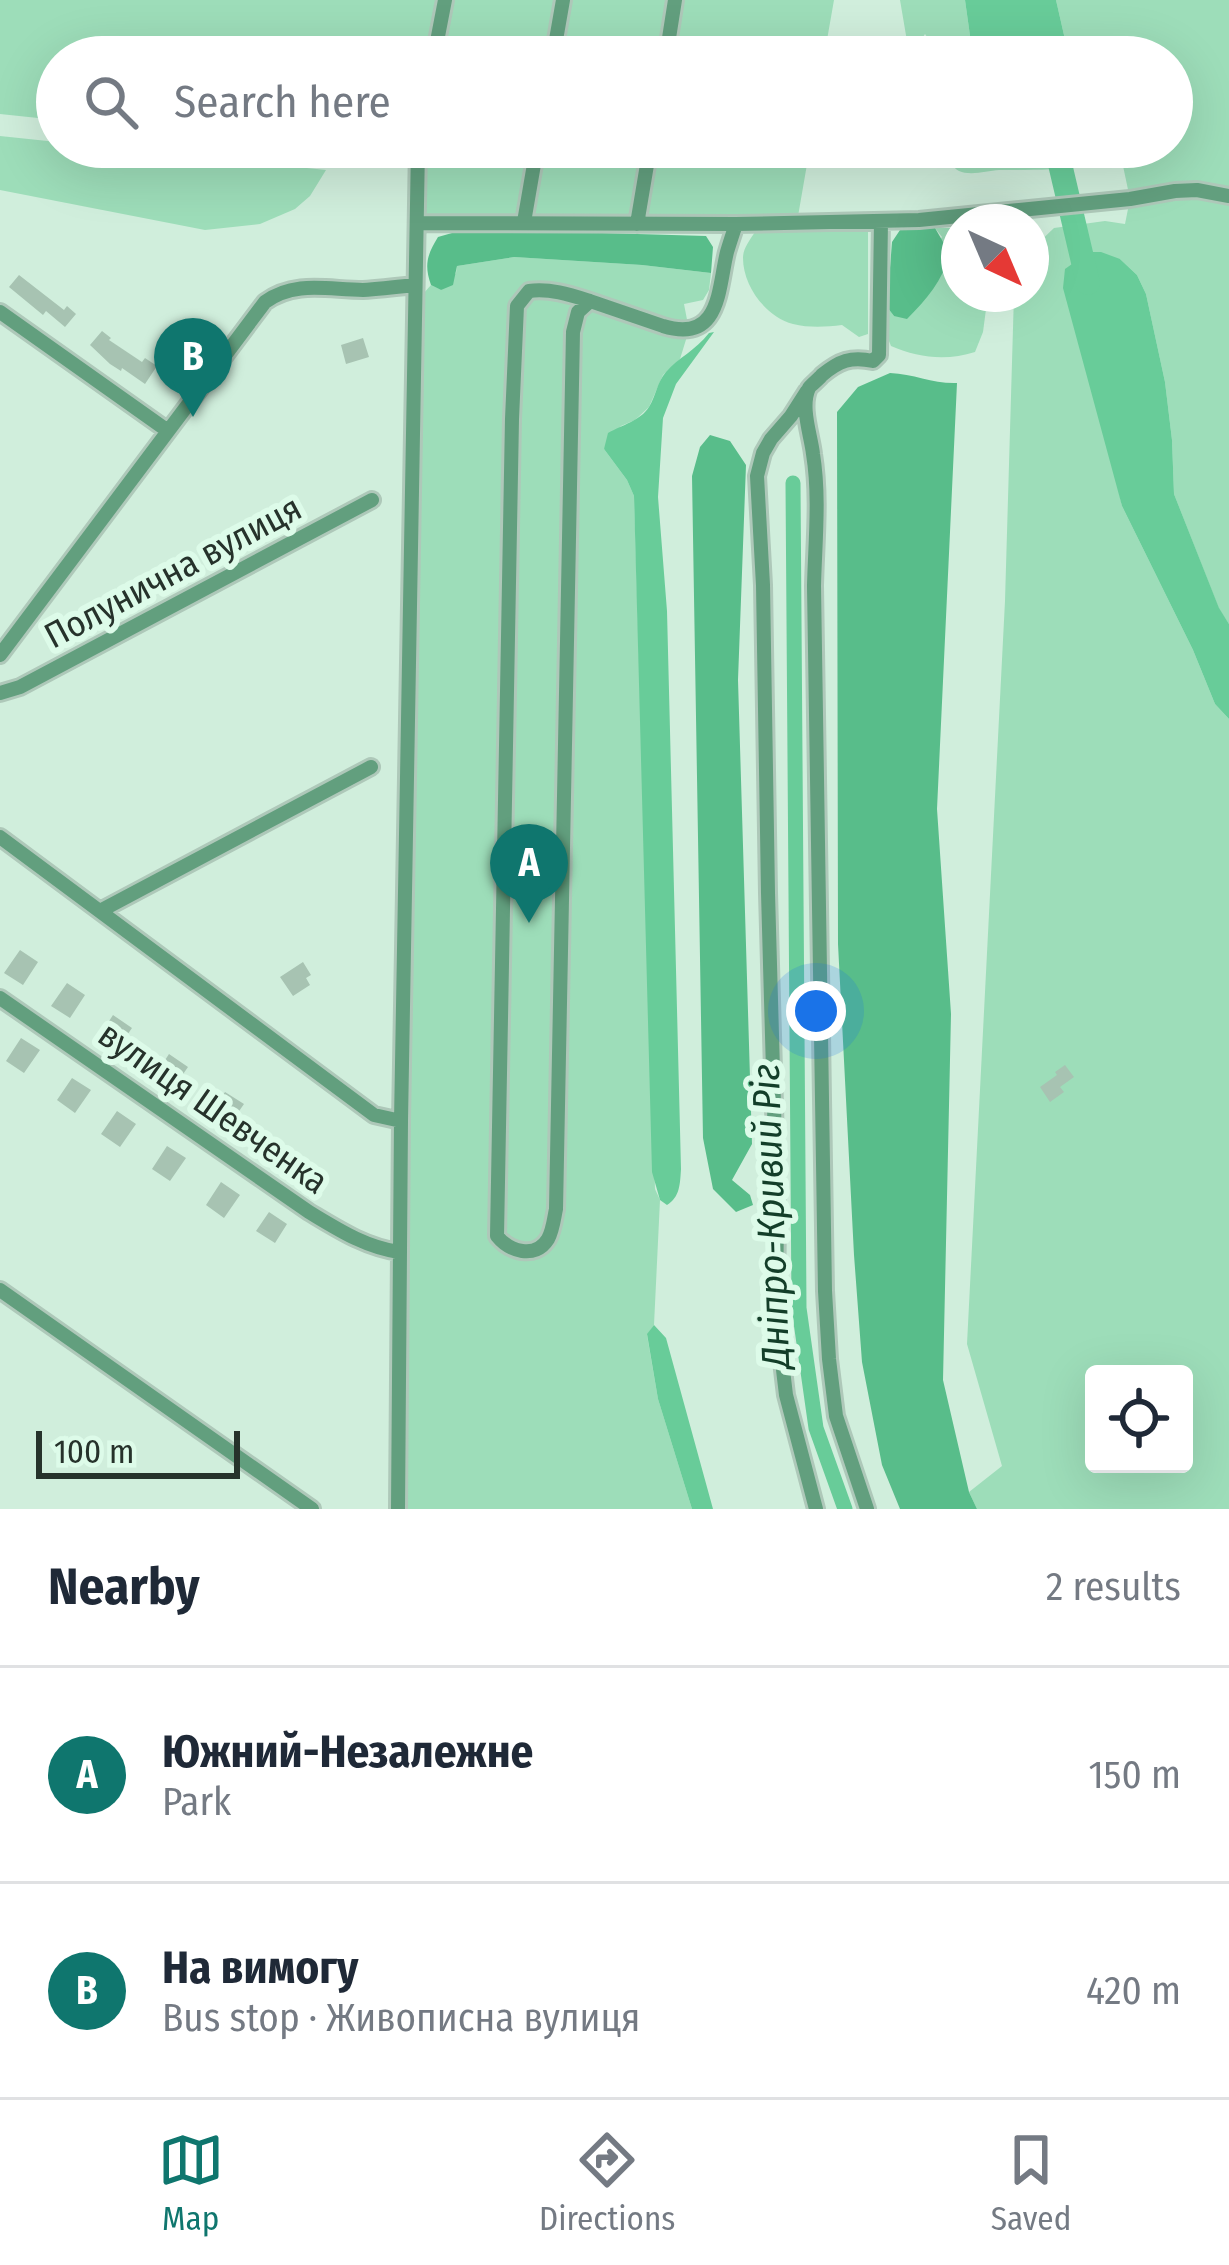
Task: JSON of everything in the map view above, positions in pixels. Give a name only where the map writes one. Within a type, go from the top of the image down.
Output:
[{"type":"street","points":[[438,36],[445,0]]},
{"type":"street","points":[[557,36],[563,0]]},
{"type":"street","points":[[669,36],[675,0]]},
{"type":"street","points":[[398,1509],[418,168]]},
{"type":"street","points":[[524,222],[533,168]]},
{"type":"street","points":[[637,224],[646,168]]},
{"type":"street","points":[[417,223],[919,220],[1197,190],[1229,196]]},
{"type":"street","points":[[816,1509],[786,1395],[776,1311],[757,476],[763,453],[809,387],[839,360],[873,362],[879,355],[881,221]]},
{"type":"street","points":[[590,301],[578,312],[573,332],[556,1209],[548,1238],[529,1252],[506,1246],[497,1236],[517,306],[529,291],[538,290],[590,301],[673,329],[689,330],[718,304],[736,224]]},
{"type":"street","points":[[2,648],[257,309],[274,296],[304,287],[359,290],[414,285]]},
{"type":"street","points":[[0,312],[168,431]]},
{"type":"street","points":[[809,387],[815,495],[825,1291],[836,1416],[867,1509]]},
{"type":"street","name":"Полунична вулиця","points":[[0,693],[20,687],[372,500]]},
{"type":"street","points":[[100,911],[370,767]]},
{"type":"street","points":[[0,837],[374,1115],[401,1121]]},
{"type":"street","name":"вулиця Шевченка","points":[[0,998],[309,1212],[353,1239],[399,1252]]},
{"type":"street","points":[[0,1290],[312,1509]]},
{"type":"shaded area","points":[[0,0],[834,0],[828,36],[36,36],[36,118],[0,114]]},
{"type":"shaded area","points":[[900,0],[965,0],[970,36],[906,36]]},
{"type":"shaded area","points":[[965,0],[1056,0],[1064,36],[970,36]]},
{"type":"shaded area","points":[[1056,0],[1229,0],[1229,624],[1174,494],[1165,382],[1146,294],[1137,275],[1120,259],[1110,452],[1122,506],[1215,704],[1229,719],[1229,1509],[977,1509],[969,1492],[1002,1466],[967,1344],[1005,601],[1013,312],[1049,312],[1049,233],[1054,228],[1105,221],[1125,224],[1130,199],[1123,168],[1193,168],[1193,36],[1064,36]]},
{"type":"shaded area","points":[[0,136],[36,140],[36,168],[326,170],[310,196],[295,209],[260,224],[205,230],[0,190]]},
{"type":"shaded area","points":[[416,168],[806,168],[797,222],[431,227],[415,249]]},
{"type":"shaded area","points":[[955,168],[1070,168],[973,173]]},
{"type":"shaded area","points":[[935,228],[941,238],[941,276],[907,319],[894,316],[887,307],[892,242],[900,230]]},
{"type":"shaded area","points":[[466,229],[706,236],[713,247],[711,273],[514,257],[457,266],[453,285],[441,290],[431,285],[428,260],[438,237]]},
{"type":"shaded area","points":[[755,232],[868,232],[868,334],[859,337],[842,325],[793,324],[765,307],[744,269],[744,251]]},
{"type":"shaded area","points":[[941,239],[941,312],[986,312],[975,352],[943,357],[891,346],[885,331],[887,307],[894,316]]},
{"type":"shaded area","points":[[1089,252],[1120,259],[1137,275],[1146,294],[1165,382],[1174,494],[1229,624],[1229,719],[1215,704],[1122,506],[1063,288],[1065,269]]},
{"type":"shaded area","points":[[514,257],[711,273],[703,300],[684,304],[689,330],[680,359],[663,375],[649,407],[621,426],[604,449],[634,496],[655,1189],[660,1200],[654,1325],[647,1335],[658,1399],[692,1509],[398,1509],[401,1341],[407,1292],[423,294],[431,285],[441,290],[457,266]]},
{"type":"shaded area","points":[[714,332],[676,384],[663,418],[658,497],[667,611],[681,1169],[677,1194],[667,1205],[660,1200],[652,1172],[634,496],[604,449],[608,433],[645,412],[666,372]]},
{"type":"shaded area","points":[[890,373],[957,383],[937,809],[951,1014],[943,1380],[977,1509],[900,1509],[882,1465],[862,1362],[838,944],[837,412],[858,387]]},
{"type":"shaded area","points":[[710,435],[730,441],[746,465],[738,680],[752,1144],[732,1180],[750,1195],[753,1205],[736,1212],[713,1189],[703,1138],[692,476],[700,447]]},
{"type":"shaded area","points":[[654,1325],[666,1338],[713,1509],[692,1509],[658,1399],[647,1334]]},
{"type":"building","points":[[19,275],[76,314],[65,327],[9,287]]},
{"type":"building","points":[[102,331],[142,362],[145,358],[157,366],[145,384],[110,364],[90,345]]},
{"type":"building","points":[[363,338],[369,357],[346,364],[341,345]]},
{"type":"building","points":[[20,950],[38,962],[23,985],[4,973]]},
{"type":"building","points":[[303,962],[311,975],[306,978],[310,985],[293,996],[280,977]]},
{"type":"building","points":[[67,983],[85,995],[70,1018],[51,1006]]},
{"type":"building","points":[[113,1015],[132,1028],[116,1051],[98,1038]]},
{"type":"building","points":[[21,1038],[40,1050],[24,1073],[6,1061]]},
{"type":"building","points":[[169,1054],[188,1067],[172,1090],[154,1077]]},
{"type":"building","points":[[1065,1065],[1074,1077],[1050,1102],[1040,1087]]},
{"type":"building","points":[[72,1078],[91,1090],[75,1113],[57,1100]]},
{"type":"building","points":[[225,1092],[244,1104],[228,1127],[210,1115]]},
{"type":"building","points":[[117,1111],[136,1124],[120,1147],[101,1134]]},
{"type":"building","points":[[167,1146],[186,1158],[170,1181],[152,1169]]},
{"type":"building","points":[[221,1182],[240,1195],[224,1218],[206,1205]]},
{"type":"building","points":[[269,1212],[287,1224],[275,1243],[256,1231]]},
{"type":"waterway","points":[[1061,168],[1088,283]]},
{"type":"waterway","name":"Дніпро-Кривий Ріг","points":[[793,483],[799,1308],[816,1428],[845,1509]]},
{"type":"place","name":"На вимогу","points":[[193,417]]},
{"type":"place","name":"Южний-Незалежне","points":[[529,923]]}]
